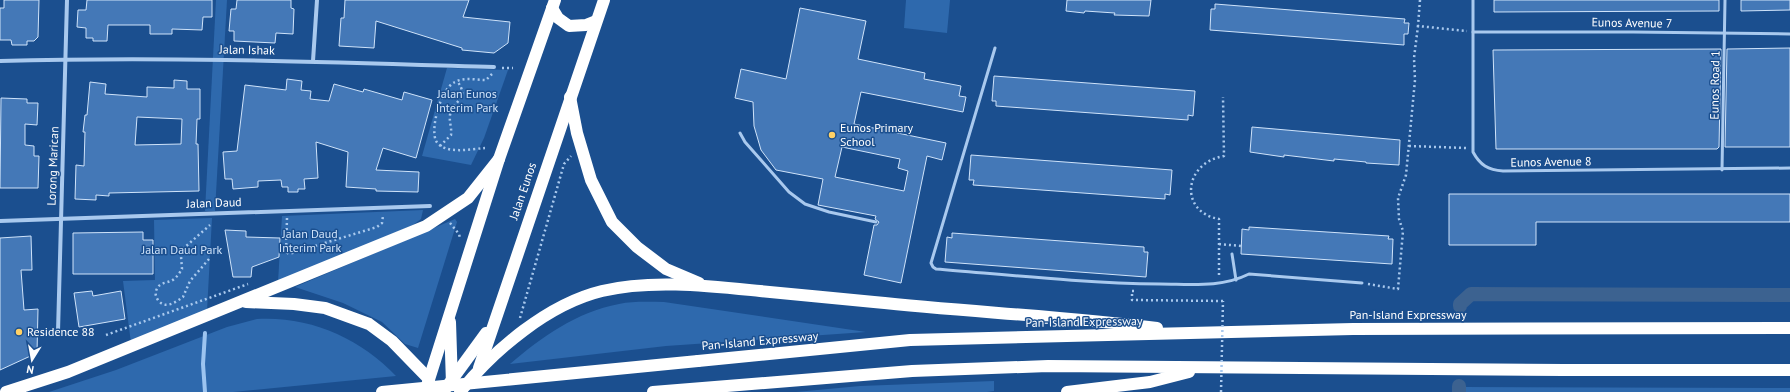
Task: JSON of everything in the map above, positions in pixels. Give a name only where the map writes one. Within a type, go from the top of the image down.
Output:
[{"type":"highway","name":"Jalan Eunos","points":[[470,392],[604,0]]},
{"type":"highway","points":[[554,4],[558,18],[569,26],[586,25],[596,21]]},
{"type":"highway","points":[[424,392],[499,160],[554,4]]},
{"type":"highway","points":[[570,96],[580,145],[591,180],[612,222],[637,247],[666,268],[703,285]]},
{"type":"highway","points":[[6,392],[68,372],[426,226],[468,198],[499,160]]},
{"type":"highway","points":[[460,392],[478,370],[521,332],[563,306],[602,291],[644,286],[703,285],[935,308],[1133,325],[1198,333]]},
{"type":"highway","points":[[240,302],[294,304],[325,308],[369,324],[392,341],[428,378],[433,392]]},
{"type":"highway","points":[[449,313],[452,387]]},
{"type":"highway","points":[[444,392],[452,387],[495,320]]},
{"type":"highway","name":"Pan-Island Expressway","points":[[382,392],[910,340],[1353,329],[1790,328]]},
{"type":"highway","points":[[654,392],[920,370],[1048,366],[1790,370]]},
{"type":"highway","points":[[1066,392],[1150,382],[1204,368]]},
{"type":"street","name":"Lorong Marican","points":[[58,332],[67,0]]},
{"type":"street","points":[[313,61],[316,0]]},
{"type":"street","name":"Jalan Ishak","points":[[0,62],[66,59],[313,61],[494,67]]},
{"type":"street","name":"Jalan Daud","points":[[0,221],[430,206]]},
{"type":"lane","name":"Eunos Avenue 8","points":[[1473,0],[1473,148],[1477,160],[1484,166],[1498,171],[1722,170],[1790,168]]},
{"type":"lane","name":"Eunos Road 1","points":[[1722,170],[1725,0]]},
{"type":"lane","name":"Eunos Avenue 7","points":[[1473,32],[1790,34]]},
{"type":"lane","points":[[995,48],[931,264],[932,267],[936,269],[1109,284],[1218,284],[1236,280],[1249,274],[1362,283]]},
{"type":"lane","points":[[740,133],[745,142],[789,192],[805,204],[829,212],[876,222]]},
{"type":"lane","points":[[1232,254],[1236,280]]},
{"type":"path","points":[[1362,283],[1398,289],[1403,231],[1399,218],[1398,198],[1406,176],[1415,80],[1414,58],[1420,0]]},
{"type":"path","points":[[1418,26],[1473,32]]},
{"type":"path","points":[[485,148],[452,149],[440,146],[434,137],[434,124],[444,92],[448,86],[457,81],[486,80],[490,77],[494,67]]},
{"type":"path","points":[[440,146],[450,135],[450,113],[462,96],[461,88],[457,81]]},
{"type":"path","points":[[1218,284],[1219,219],[1209,218],[1201,213],[1196,205],[1192,189],[1192,181],[1197,170],[1206,162],[1224,156],[1223,97]]},
{"type":"path","points":[[519,322],[564,164],[580,145]]},
{"type":"path","points":[[1409,146],[1473,148]]},
{"type":"path","points":[[288,211],[286,252],[289,254],[378,226],[383,221],[383,208]]},
{"type":"path","points":[[209,259],[190,281],[183,297],[168,305],[163,304],[158,300],[156,293],[159,286],[174,279],[182,269],[181,256],[184,248],[210,225]]},
{"type":"path","points":[[1219,244],[1241,246]]},
{"type":"path","points":[[106,335],[251,282]]},
{"type":"path","points":[[1132,291],[1132,300],[1223,301],[1221,392]]},
{"type":"green space","points":[[216,0],[227,0],[215,211],[205,211]]},
{"type":"green space","points":[[906,0],[950,0],[947,33],[904,28]]},
{"type":"green space","name":"Jalan Eunos Interim Park","points":[[447,68],[508,70],[484,138],[471,165],[422,156]]},
{"type":"green space","name":"Jalan Daud Interim Park","points":[[423,210],[421,219],[413,225],[278,282],[282,216]]},
{"type":"green space","name":"Jalan Daud Park","points":[[212,218],[207,311],[131,343],[123,281],[155,280],[154,220]]},
{"type":"green space","points":[[455,219],[457,222],[418,348],[405,344],[382,322],[343,303],[295,287]]},
{"type":"green space","points":[[664,302],[866,332],[666,346],[510,364],[547,335],[574,319],[588,313],[624,303]]},
{"type":"green space","points":[[257,319],[296,321],[333,332],[350,340],[367,351],[396,376],[233,392],[49,392],[116,370],[227,327]]},
{"type":"green space","points":[[994,381],[994,391],[987,392],[796,392],[860,386]]},
{"type":"green space","points":[[1464,387],[1790,388],[1790,392],[1464,392]]},
{"type":"building","points":[[4,0],[39,0],[38,37],[34,41],[27,41],[27,45],[12,45],[11,40],[0,40],[0,8],[4,8]]},
{"type":"building","points":[[87,0],[212,0],[212,17],[203,17],[202,30],[172,29],[172,34],[150,34],[150,25],[108,25],[107,41],[93,41],[93,38],[86,38],[86,28],[77,27],[78,10],[86,10]]},
{"type":"building","points":[[237,0],[291,0],[291,8],[294,9],[293,34],[276,33],[275,43],[234,41],[234,31],[229,31],[231,9],[236,9]]},
{"type":"building","points":[[345,0],[469,0],[463,17],[510,22],[508,43],[494,53],[462,50],[462,48],[376,21],[374,48],[339,46],[341,18],[344,18]]},
{"type":"building","points":[[1067,0],[1151,0],[1149,16],[1066,11]]},
{"type":"building","points":[[1494,0],[1719,0],[1719,11],[1494,12]]},
{"type":"building","points":[[1741,0],[1790,0],[1790,10],[1741,11]]},
{"type":"building","points":[[1215,4],[1405,19],[1404,23],[1409,23],[1408,34],[1404,34],[1404,45],[1210,30],[1211,9],[1215,9]]},
{"type":"building","points":[[800,8],[866,21],[858,59],[925,73],[924,79],[961,86],[959,96],[966,97],[963,112],[861,92],[854,124],[946,143],[942,160],[927,156],[901,283],[864,275],[874,225],[877,225],[879,222],[875,219],[876,216],[818,205],[823,179],[776,170],[761,150],[754,126],[753,102],[735,98],[741,69],[786,79]],"holes":[[[842,147],[900,159],[898,168],[908,171],[904,191],[835,177]]]},
{"type":"building","points":[[1790,48],[1790,147],[1725,147],[1727,49]]},
{"type":"building","points":[[1721,49],[1719,147],[1717,149],[1496,149],[1493,50]]},
{"type":"building","points":[[994,76],[1195,91],[1193,116],[1188,115],[1188,120],[996,106],[996,101],[992,101]]},
{"type":"building","points":[[287,79],[302,81],[301,90],[311,91],[310,99],[329,101],[334,84],[363,92],[364,89],[402,100],[404,92],[432,100],[416,158],[383,148],[376,170],[419,172],[418,192],[376,191],[376,189],[346,187],[348,152],[316,142],[318,178],[304,179],[305,189],[298,189],[298,192],[288,192],[288,187],[282,187],[281,180],[258,181],[258,187],[233,189],[232,179],[225,179],[223,152],[237,151],[245,85],[286,90]]},
{"type":"building","points":[[174,80],[187,81],[187,89],[200,89],[200,119],[197,119],[196,144],[198,144],[199,191],[109,193],[109,196],[96,195],[96,200],[75,199],[76,165],[84,166],[85,132],[83,132],[85,115],[87,115],[90,82],[106,84],[105,94],[147,97],[147,87],[174,88]],"holes":[[[137,117],[182,119],[181,144],[135,145]]]},
{"type":"building","points":[[1,98],[27,99],[27,103],[38,103],[37,125],[25,124],[25,145],[34,146],[34,156],[39,156],[38,188],[0,188]]},
{"type":"building","points":[[1252,127],[1400,140],[1399,165],[1334,159],[1334,161],[1284,155],[1284,157],[1250,152]]},
{"type":"building","points":[[971,155],[1172,170],[1170,195],[1165,194],[1165,199],[973,185],[974,180],[969,180]]},
{"type":"building","points":[[1449,194],[1790,194],[1790,222],[1536,222],[1536,245],[1449,245]]},
{"type":"building","points":[[1249,227],[1389,236],[1388,239],[1393,239],[1392,264],[1241,254],[1242,229],[1249,230]]},
{"type":"building","points":[[225,230],[246,231],[246,237],[280,238],[279,257],[252,267],[251,277],[233,277]]},
{"type":"building","points":[[143,232],[143,240],[153,240],[153,274],[73,274],[73,233]]},
{"type":"building","points":[[952,233],[1144,247],[1144,252],[1148,252],[1146,277],[945,262],[947,237],[952,238]]},
{"type":"building","points":[[31,236],[32,270],[21,270],[24,310],[38,309],[37,353],[0,370],[0,238]]},
{"type":"building","points":[[92,291],[93,296],[121,291],[125,319],[79,327],[74,293]]},
{"type":"waterway","points":[[1460,306],[1460,304],[1471,294],[1790,295]]},
{"type":"waterway","points":[[205,333],[203,364],[205,392]]},
{"type":"waterway","points":[[1459,386],[1459,392]]},
{"type":"place","name":"Eunos Primary School","points":[[832,135]]},
{"type":"place","name":"Residence 88","points":[[19,332]]}]
